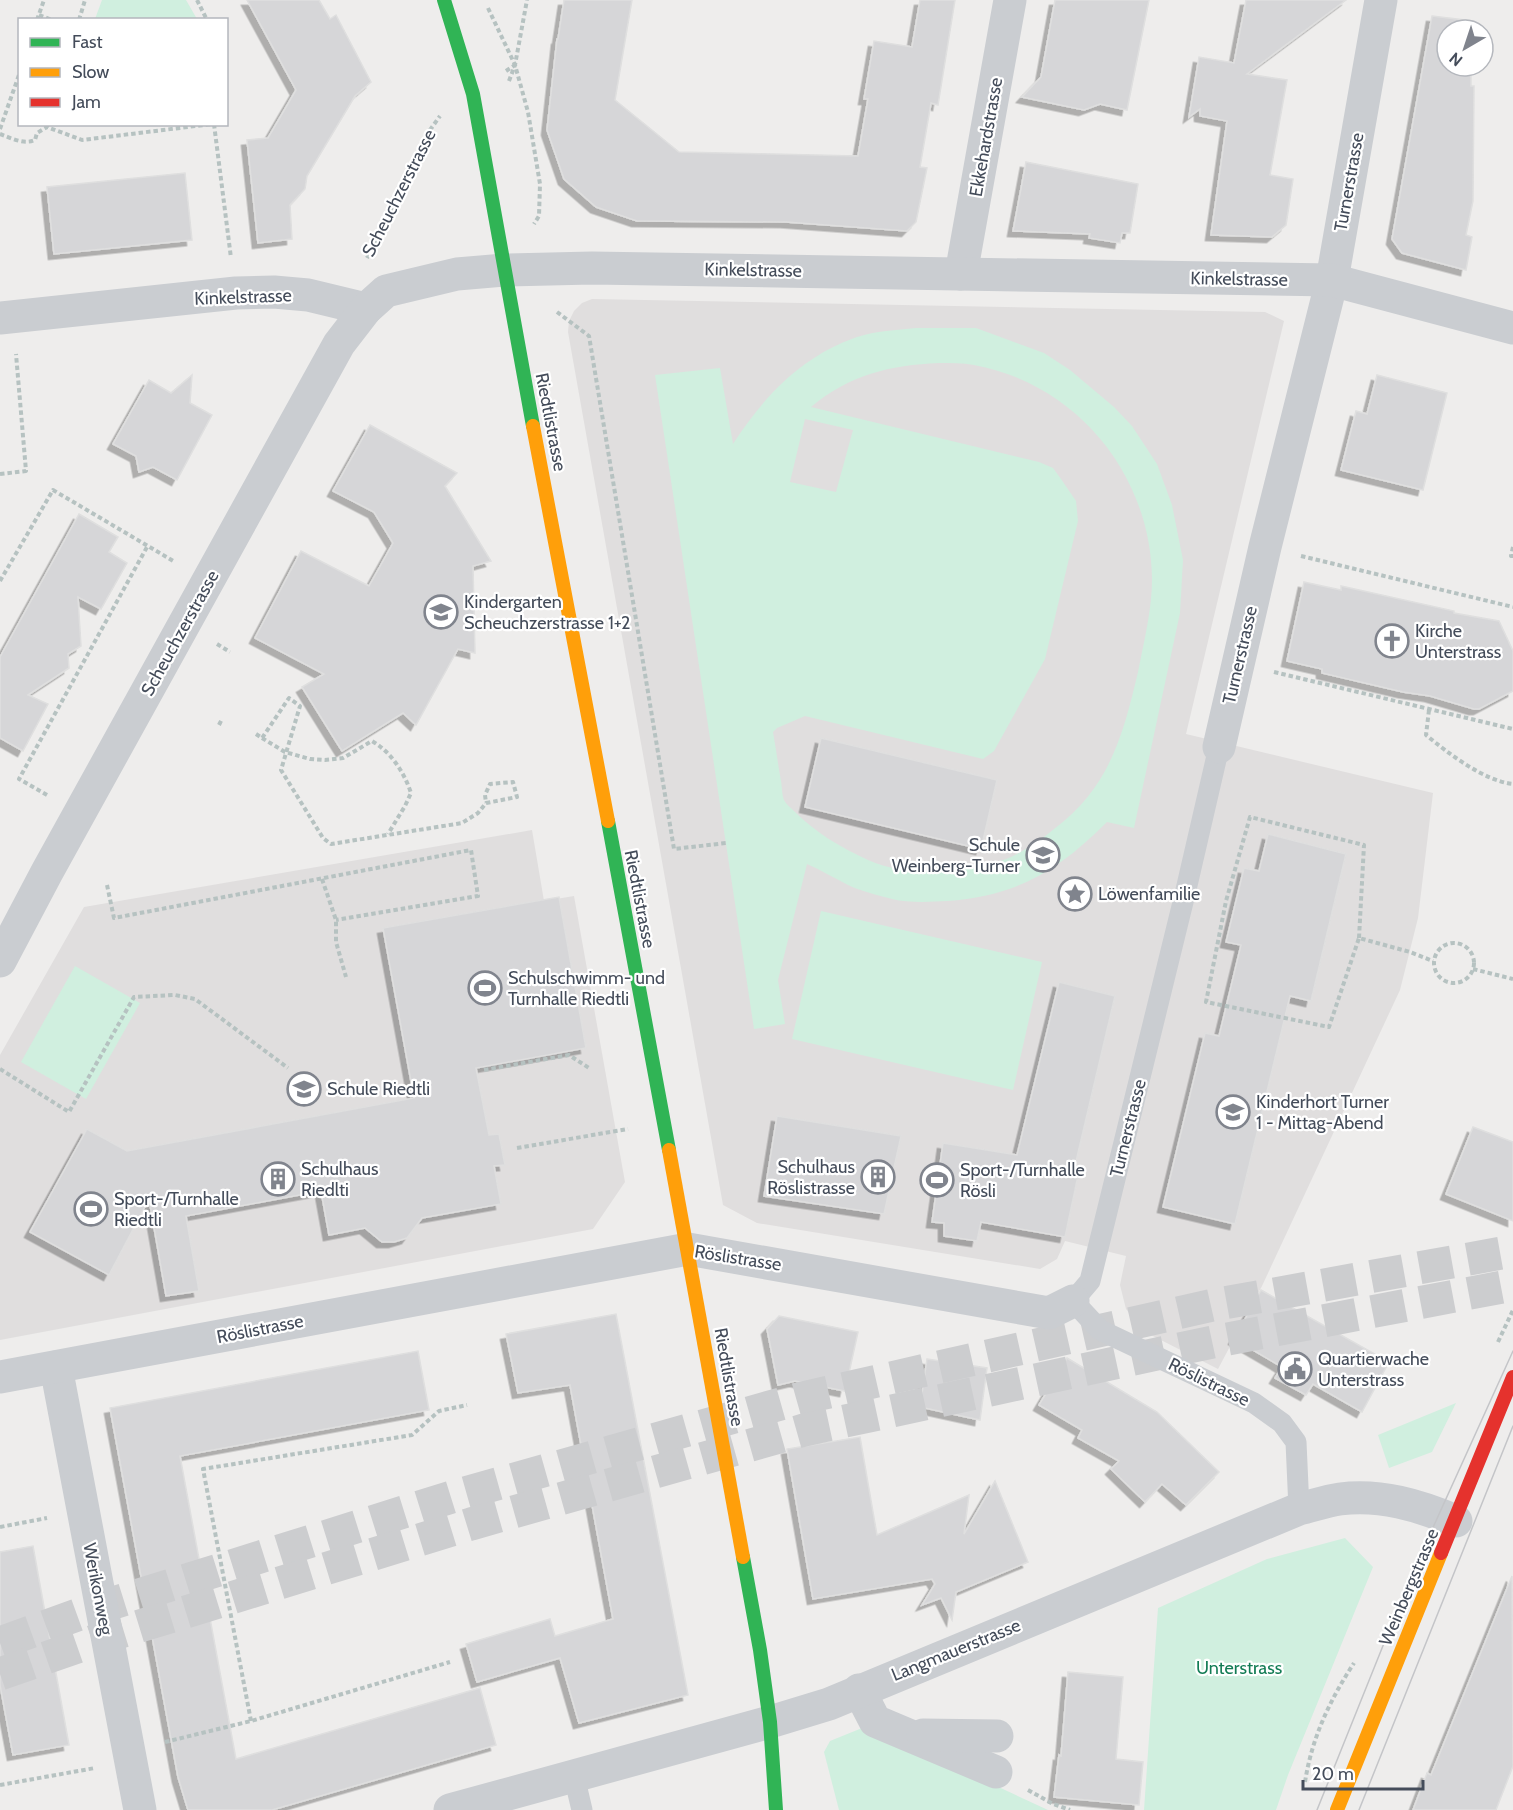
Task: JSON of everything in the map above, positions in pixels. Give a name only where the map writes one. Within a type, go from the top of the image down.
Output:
[{"type":"street","name":"Riedtlistrasse","points":[[444,0],[473,94],[688,1249],[760,1650],[770,1722],[776,1810]]},
{"type":"street","name":"Ekkehardstrasse","points":[[961,274],[1010,0]]},
{"type":"street","name":"Turnerstrasse","points":[[1219,747],[1265,547],[1332,280],[1381,0]]},
{"type":"street","name":"Kinkelstrasse","points":[[7,318],[236,293],[274,292],[308,295],[366,309],[386,291],[457,274],[504,270],[592,268],[1332,280],[1513,328]]},
{"type":"street","name":"Scheuchzerstrasse","points":[[0,961],[339,344],[366,309]]},
{"type":"street","name":"Röslistrasse","points":[[0,1377],[688,1249],[1049,1313],[1072,1301]]},
{"type":"street","name":"Werikonweg","points":[[56,1367],[140,1810]]},
{"type":"street","name":"Weinbergstrasse","points":[[1337,1810],[1513,1377]]},
{"type":"street","name":"Langmauerstrasse","points":[[450,1810],[829,1704],[1299,1509],[1340,1499],[1380,1498],[1423,1507],[1455,1521]]},
{"type":"street","points":[[859,1690],[875,1721],[996,1772]]},
{"type":"street","points":[[906,1735],[997,1736]]},
{"type":"lane","name":"Turnerstrasse","points":[[1072,1301],[1090,1281],[1219,747]]},
{"type":"lane","name":"Röslistrasse","points":[[1072,1301],[1100,1330],[1254,1403],[1282,1423],[1296,1442],[1299,1509]]},
{"type":"lane","points":[[574,1776],[582,1810]]},
{"type":"path","points":[[38,17],[44,0]]},
{"type":"path","points":[[80,18],[85,0]]},
{"type":"path","points":[[197,0],[206,18]]},
{"type":"path","points":[[484,0],[515,65],[528,112],[540,184],[539,216]]},
{"type":"path","points":[[515,65],[527,0]]},
{"type":"path","points":[[0,129],[18,78]]},
{"type":"path","name":"Scheuchzerstrasse","points":[[362,268],[437,118]]},
{"type":"path","points":[[0,134],[23,142],[31,142],[35,140],[37,133],[48,126],[82,140],[197,126]]},
{"type":"path","points":[[213,126],[232,265]]},
{"type":"path","points":[[557,312],[589,336],[674,849],[726,843]]},
{"type":"path","points":[[0,474],[26,471],[7,318]]},
{"type":"path","points":[[0,581],[53,490],[180,566]]},
{"type":"path","points":[[53,798],[19,779],[147,547]]},
{"type":"path","points":[[1513,547],[1511,556],[1513,556]]},
{"type":"path","points":[[1300,555],[1513,607]]},
{"type":"path","points":[[217,644],[231,652]]},
{"type":"path","points":[[1273,672],[1513,729]]},
{"type":"path","points":[[262,738],[290,698],[300,706],[285,752],[282,770],[323,838],[331,844],[462,823],[478,813],[486,803],[490,784],[513,782],[517,797],[486,803]]},
{"type":"path","points":[[1429,710],[1426,735],[1455,759],[1503,783],[1513,784]]},
{"type":"path","points":[[219,725],[222,720]]},
{"type":"path","points":[[256,734],[285,752],[310,759],[343,758],[372,741],[381,746],[400,768],[411,793],[388,834]]},
{"type":"path","points":[[1250,817],[1364,845],[1359,938],[1329,1027],[1206,1002],[1226,901],[1250,817]]},
{"type":"path","points":[[107,885],[114,918],[471,850],[478,896],[336,920]]},
{"type":"path","points":[[322,879],[336,920],[336,942],[346,977]]},
{"type":"path","points":[[1359,938],[1433,961]]},
{"type":"path","points":[[1451,943],[1464,946],[1472,956],[1473,969],[1468,978],[1460,982],[1449,983],[1435,970],[1433,961],[1440,948],[1451,943]]},
{"type":"path","points":[[1473,969],[1513,979]]},
{"type":"path","points":[[0,1069],[69,1112],[134,997],[175,995],[195,999],[288,1068]]},
{"type":"path","points":[[484,1070],[569,1055],[589,1068]]},
{"type":"path","points":[[517,1148],[629,1129]]},
{"type":"path","points":[[251,1721],[203,1469],[412,1435],[439,1411],[467,1405]]},
{"type":"path","points":[[0,1527],[83,1511]]},
{"type":"path","points":[[1305,1788],[1310,1754],[1335,1692],[1359,1656]]},
{"type":"path","points":[[0,1785],[130,1756],[450,1662]]},
{"type":"path","points":[[996,1772],[1053,1804],[1070,1810]]},
{"type":"shaded area","name":"Schule Weinberg-Turner","points":[[592,299],[1265,312],[1284,321],[1186,734],[1433,793],[1418,918],[1400,990],[1262,1286],[1218,1369],[1151,1335],[1137,1323],[1126,1309],[1120,1285],[1126,1256],[1065,1241],[1057,1259],[1040,1269],[757,1223],[723,1205],[568,332],[569,321],[574,311],[582,303]]},
{"type":"shaded area","name":"Schule Riedtli","points":[[532,830],[544,901],[574,896],[625,1182],[593,1229],[0,1340],[0,1055],[84,907]]},
{"type":"green space","points":[[102,0],[186,0],[196,18],[95,18]]},
{"type":"green space","points":[[916,328],[976,328],[1044,353],[1070,370],[1114,407],[1132,426],[1157,464],[1172,505],[1183,560],[1180,613],[1134,828],[1107,822],[1071,854],[1035,878],[995,893],[947,901],[912,902],[869,893],[807,864],[778,980],[785,1024],[754,1029],[655,375],[720,368],[733,444],[771,394],[819,355],[857,337]],"holes":[[[939,363],[974,365],[1011,375],[1045,392],[1075,414],[1101,440],[1122,471],[1138,504],[1148,541],[1152,579],[1147,626],[1126,718],[1111,759],[1088,796],[1073,813],[1047,834],[1010,857],[994,863],[953,871],[928,872],[891,868],[868,860],[829,839],[802,819],[784,800],[773,732],[805,716],[983,759],[994,751],[1045,659],[1078,521],[1076,501],[1053,468],[1039,462],[811,407],[840,387],[871,374],[904,366]],[[805,419],[853,430],[836,492],[790,482]]]},
{"type":"green space","points":[[821,911],[1042,962],[1013,1090],[792,1039]]},
{"type":"green space","points":[[75,966],[140,1003],[86,1099],[21,1062]]},
{"type":"green space","points":[[1456,1403],[1432,1452],[1389,1468],[1378,1435]]},
{"type":"green space","name":"Unterstrass","points":[[1345,1538],[1373,1567],[1288,1775],[1276,1810],[1144,1810],[1158,1608],[1267,1559]]},
{"type":"green space","points":[[867,1726],[1048,1810],[839,1810],[824,1752],[830,1741]]},
{"type":"building","points":[[247,0],[319,0],[330,19],[336,15],[371,82],[355,96],[307,176],[305,189],[290,205],[292,239],[258,243],[247,140],[268,138],[296,90]]},
{"type":"building","points":[[564,0],[632,0],[615,100],[679,152],[858,156],[868,99],[864,99],[874,41],[912,47],[920,0],[955,0],[938,105],[931,103],[920,167],[927,168],[916,222],[907,231],[786,222],[637,221],[596,207],[564,179],[547,130],[557,39]]},
{"type":"building","points":[[1055,0],[1149,0],[1127,110],[1100,104],[1084,110],[1022,97],[1041,77]]},
{"type":"building","points":[[1246,0],[1346,0],[1247,74],[1287,80],[1270,175],[1293,179],[1286,225],[1272,237],[1211,235],[1227,121],[1200,116],[1200,109],[1189,117],[1199,57],[1234,63]]},
{"type":"building","points":[[1432,16],[1448,18],[1435,18],[1435,78],[1471,78],[1471,86],[1474,86],[1473,201],[1466,235],[1472,237],[1466,270],[1402,253],[1392,239]]},
{"type":"building","points":[[1026,162],[1138,184],[1130,233],[1122,233],[1120,243],[1089,238],[1090,234],[1013,231]]},
{"type":"building","points":[[185,173],[192,240],[54,254],[47,187]]},
{"type":"building","points":[[192,375],[190,403],[212,415],[177,480],[153,467],[139,472],[136,456],[113,444],[149,380],[171,393]]},
{"type":"building","points":[[1377,375],[1447,393],[1423,490],[1341,470],[1356,411],[1367,414]]},
{"type":"building","points":[[370,425],[457,473],[445,486],[491,561],[473,566],[475,653],[458,649],[416,725],[403,713],[342,751],[302,687],[324,674],[255,638],[301,551],[369,586],[393,543],[374,512],[333,491]]},
{"type":"building","points":[[79,514],[118,537],[109,552],[127,563],[101,609],[78,597],[81,646],[68,654],[69,668],[28,695],[48,704],[23,751],[0,738],[0,657]]},
{"type":"building","name":"Kirche Unterstrass","points":[[1304,582],[1341,590],[1341,586],[1454,611],[1454,613],[1499,621],[1513,651],[1513,691],[1479,709],[1474,709],[1430,696],[1322,673],[1322,669],[1287,661]]},
{"type":"building","points":[[821,738],[997,780],[981,849],[805,807]]},
{"type":"building","points":[[1268,834],[1346,854],[1311,1001],[1290,996],[1235,1224],[1163,1207],[1205,1033],[1219,1036],[1241,945],[1226,942],[1244,868],[1259,871]]},
{"type":"building","points":[[559,897],[586,1048],[476,1068],[489,1135],[499,1134],[505,1165],[494,1166],[501,1204],[422,1218],[407,1238],[394,1242],[382,1242],[365,1228],[329,1235],[321,1191],[186,1216],[199,1291],[166,1296],[149,1199],[109,1275],[30,1232],[87,1129],[127,1151],[414,1098],[383,928]]},
{"type":"building","points":[[1059,982],[1115,996],[1073,1174],[1078,1176],[1065,1237],[981,1222],[977,1241],[944,1236],[944,1223],[932,1222],[943,1143],[1017,1155]]},
{"type":"building","points":[[777,1116],[901,1136],[884,1214],[764,1196]]},
{"type":"building","points":[[1473,1127],[1513,1142],[1513,1221],[1446,1194]]},
{"type":"building","points":[[1261,1290],[1389,1362],[1362,1412],[1313,1384],[1306,1395],[1275,1378],[1282,1367],[1234,1339]]},
{"type":"building","points":[[616,1314],[688,1695],[579,1723],[560,1658],[477,1682],[466,1644],[550,1619],[555,1636],[613,1619],[570,1385],[518,1393],[506,1334]]},
{"type":"building","points":[[779,1316],[858,1332],[845,1391],[795,1381],[778,1385],[767,1329]]},
{"type":"building","points":[[418,1351],[429,1410],[180,1456],[236,1759],[480,1688],[496,1745],[272,1810],[188,1810],[178,1777],[110,1408]]},
{"type":"building","points":[[1067,1358],[1157,1412],[1219,1472],[1186,1505],[1162,1484],[1145,1502],[1111,1469],[1119,1461],[1078,1438],[1082,1430],[1039,1405]]},
{"type":"building","points":[[927,1359],[987,1368],[980,1420],[920,1407]]},
{"type":"building","points":[[860,1437],[877,1535],[969,1495],[964,1534],[995,1481],[1028,1562],[956,1592],[952,1620],[941,1598],[922,1605],[935,1584],[932,1579],[813,1599],[787,1449]]},
{"type":"building","points":[[33,1546],[69,1745],[13,1755],[0,1685],[0,1552]]},
{"type":"building","points":[[1512,1576],[1513,1766],[1496,1810],[1413,1810],[1427,1773],[1431,1775]]},
{"type":"building","points":[[1068,1672],[1123,1677],[1116,1759],[1143,1762],[1139,1805],[1054,1797],[1059,1755],[1061,1756]]},
{"type":"tunnel","points":[[0,1643],[91,1610],[458,1495],[798,1399],[1213,1305],[1513,1251]]},
{"type":"tunnel","points":[[0,1674],[111,1635],[471,1524],[804,1430],[1217,1341],[1513,1285]]},
{"type":"tram line","points":[[1317,1810],[1411,1576],[1513,1351]]},
{"type":"tram line","points":[[1359,1810],[1513,1426]]},
{"type":"traffic: fast","points":[[444,0],[473,94],[533,426]]},
{"type":"traffic: fast","points":[[608,821],[669,1150]]},
{"type":"traffic: fast","points":[[743,1557],[770,1722],[776,1810]]},
{"type":"traffic: slow","points":[[533,426],[608,821]]},
{"type":"traffic: slow","points":[[669,1150],[743,1557]]},
{"type":"traffic: slow","points":[[1337,1810],[1441,1553]]},
{"type":"traffic: jam","points":[[1441,1553],[1513,1377]]},
{"type":"place","name":"Kindergarten Scheuchzerstrasse 1+2","points":[[441,612]]},
{"type":"place","name":"Kirche Unterstrass","points":[[1392,641]]},
{"type":"place","name":"Schule Weinberg-Turner","points":[[1043,855]]},
{"type":"place","name":"Löwenfamilie","points":[[1075,894]]},
{"type":"place","name":"Schulschwimm- und Turnhalle Riedtli","points":[[485,988]]},
{"type":"place","name":"Schule Riedtli","points":[[304,1089]]},
{"type":"place","name":"Kinderhort Turner 1 - Mittag-Abend","points":[[1233,1112]]},
{"type":"place","name":"Schulhaus Röslistrasse","points":[[878,1177]]},
{"type":"place","name":"Schulhaus Riedlti","points":[[278,1179]]},
{"type":"place","name":"Sport-/Turnhalle Rösli","points":[[937,1180]]},
{"type":"place","name":"Sport-/Turnhalle Riedtli","points":[[91,1209]]},
{"type":"place","name":"Quartierwache Unterstrass","points":[[1295,1369]]}]
